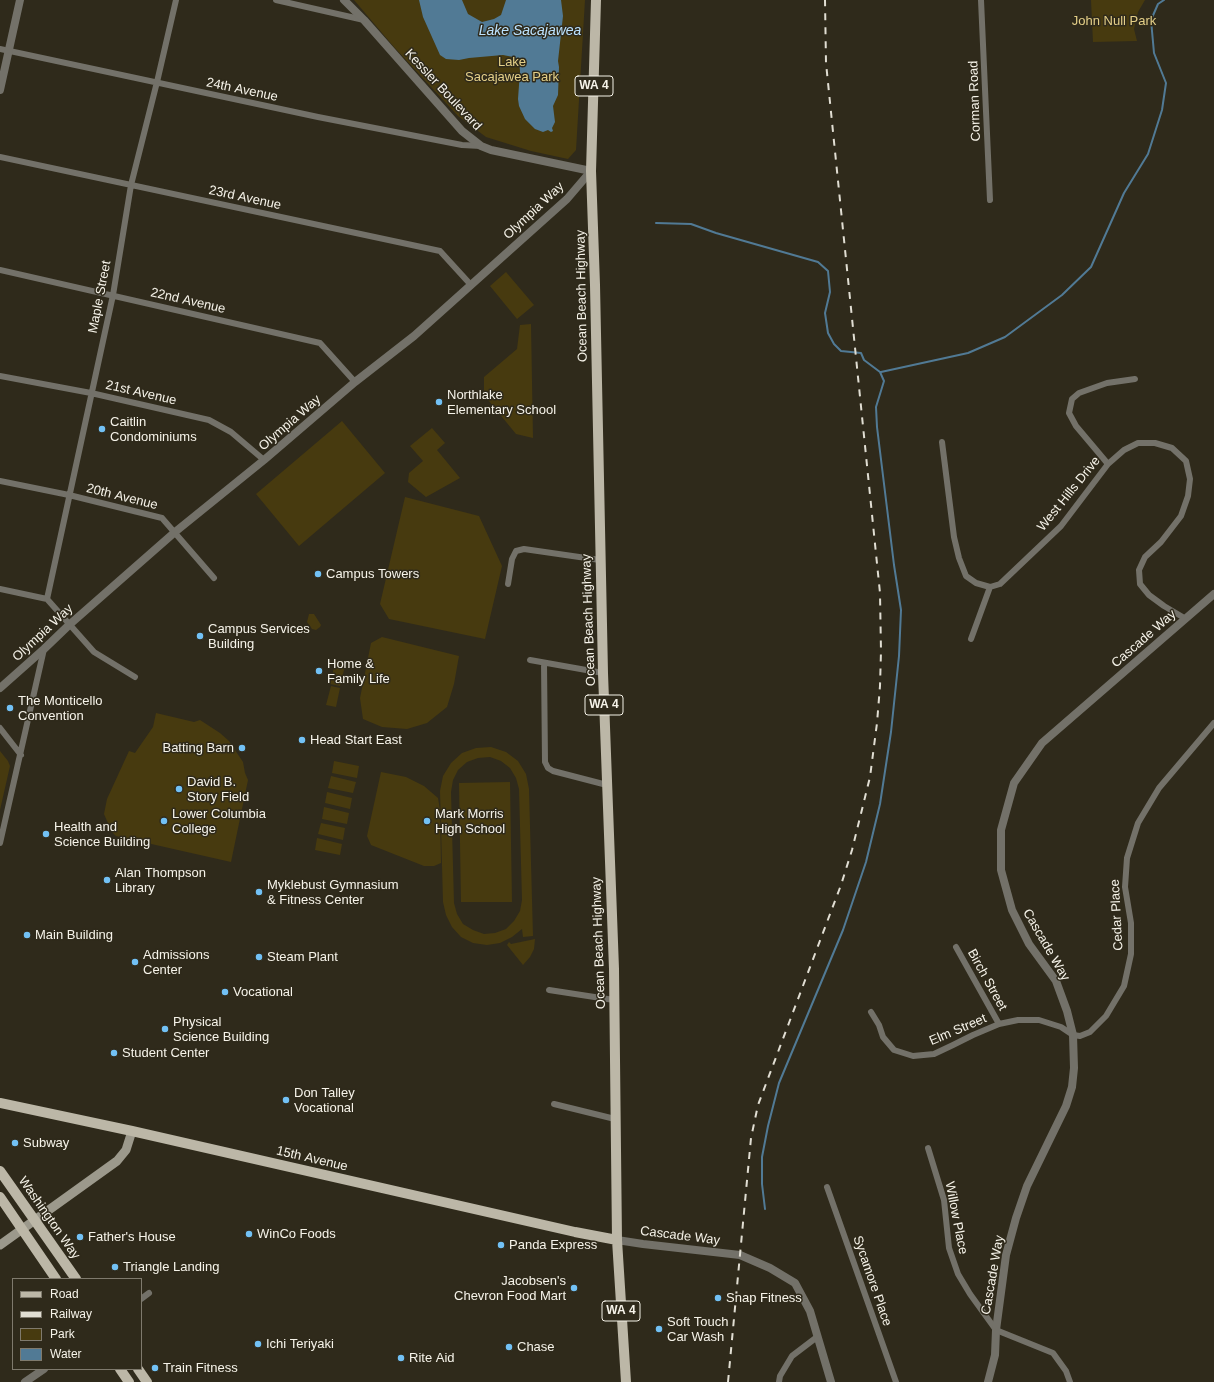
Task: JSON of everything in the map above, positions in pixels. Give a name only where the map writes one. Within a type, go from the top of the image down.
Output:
[{"type":"main road","name":"Ocean Beach Highway","points":[[596,0],[591,171],[603,673],[614,1000],[617,1240],[626,1382]]},
{"type":"main road","name":"15th Avenue","points":[[0,1103],[132,1131],[575,1232],[617,1240]]},
{"type":"main road","points":[[0,1245],[36,1221],[117,1161],[126,1150],[132,1131]]},
{"type":"main road","name":"Washington Way","points":[[0,1171],[75,1278]]},
{"type":"main road","points":[[0,1197],[55,1278]]},
{"type":"main road","points":[[121,1370],[129,1382]]},
{"type":"main road","points":[[139,1370],[147,1382]]},
{"type":"street","points":[[0,90],[4,50],[20,0]]},
{"type":"street","name":"Maple Street","points":[[47,599],[113,295],[131,185],[176,0]]},
{"type":"street","points":[[276,0],[364,20]]},
{"type":"street","name":"Kessler Boulevard","points":[[344,0],[364,20],[462,131],[481,146],[491,150],[591,171]]},
{"type":"street","name":"Corman Road","points":[[982,0],[990,200]]},
{"type":"street","name":"24th Avenue","points":[[4,50],[318,117],[462,145],[481,146]]},
{"type":"street","name":"23rd Avenue","points":[[0,157],[440,251],[471,285]]},
{"type":"street","name":"Olympia Way","points":[[0,688],[175,532],[264,460],[355,382],[414,336],[567,199],[591,171]]},
{"type":"street","name":"22nd Avenue","points":[[0,270],[320,343],[355,382]]},
{"type":"street","name":"21st Avenue","points":[[0,376],[91,393],[209,420],[231,432],[264,460]]},
{"type":"street","points":[[1108,464],[1076,426],[1069,413],[1072,399],[1080,393],[1108,383],[1135,379]]},
{"type":"street","points":[[942,442],[958,558],[966,576],[976,583],[990,587],[971,639]]},
{"type":"street","name":"West Hills Drive","points":[[990,587],[1000,584],[1061,526],[1108,464],[1124,450],[1138,443],[1155,443],[1172,448],[1186,461],[1190,479],[1188,496],[1181,516],[1161,542],[1146,556],[1140,570],[1140,584],[1149,595],[1186,619]]},
{"type":"street","name":"20th Avenue","points":[[0,481],[69,495],[162,518],[214,578]]},
{"type":"street","points":[[508,584],[512,559],[516,551],[524,549],[600,560]]},
{"type":"street","points":[[0,588],[47,599],[94,652],[135,677]]},
{"type":"street","name":"Cascade Way","points":[[988,1382],[996,1355],[996,1330],[1006,1255],[1016,1218],[1027,1186],[1066,1106],[1072,1087],[1074,1068],[1073,1035],[1067,1011],[1056,981],[1029,944],[1012,910],[1001,870],[1001,830],[1014,783],[1042,743],[1214,594]]},
{"type":"street","points":[[0,843],[44,649]]},
{"type":"street","points":[[530,660],[603,673]]},
{"type":"street","points":[[544,663],[545,762],[548,768],[553,771],[607,785]]},
{"type":"street","name":"Cedar Place","points":[[1073,1035],[1080,1036],[1090,1032],[1106,1016],[1124,986],[1131,954],[1132,923],[1125,887],[1127,858],[1138,823],[1159,788],[1214,723]]},
{"type":"street","points":[[0,728],[21,754]]},
{"type":"street","name":"Birch Street","points":[[956,946],[999,1024]]},
{"type":"street","points":[[549,990],[614,1000]]},
{"type":"street","name":"Elm Street","points":[[871,1012],[879,1025],[883,1037],[894,1050],[913,1056],[934,1054],[973,1034],[999,1024],[1018,1020],[1039,1020],[1061,1027],[1073,1035]]},
{"type":"street","points":[[554,1104],[615,1119]]},
{"type":"street","name":"Willow Place","points":[[928,1148],[944,1200],[949,1248],[958,1274],[970,1294],[996,1330]]},
{"type":"street","name":"Sycamore Place","points":[[827,1187],[896,1382]]},
{"type":"street","name":"Cascade Way","points":[[617,1240],[740,1255],[770,1268],[795,1283],[810,1311],[831,1382]]},
{"type":"street","points":[[142,1298],[149,1293]]},
{"type":"street","points":[[996,1330],[1053,1353],[1066,1371],[1070,1382]]},
{"type":"street","points":[[779,1382],[780,1376],[792,1356],[817,1337]]},
{"type":"street","points":[[25,1382],[43,1370]]},
{"type":"green space","name":"Lake Sacajawea Park","points":[[354,0],[585,0],[576,150],[568,159],[531,151],[486,137],[458,116],[394,47]]},
{"type":"green space","name":"John Null Park","points":[[1091,0],[1145,0],[1138,12],[1134,29],[1137,41],[1093,42]]},
{"type":"green space","points":[[506,272],[534,305],[517,319],[490,286]]},
{"type":"green space","points":[[531,324],[533,438],[516,434],[484,395],[484,377],[517,349],[520,325]]},
{"type":"green space","points":[[342,421],[385,473],[299,546],[256,494]]},
{"type":"green space","points":[[432,428],[445,443],[437,450],[460,478],[426,497],[408,482],[409,473],[423,461],[410,446]]},
{"type":"green space","points":[[405,497],[479,516],[502,566],[485,639],[389,619],[380,604]]},
{"type":"green space","points":[[309,614],[314,614],[321,625],[316,630],[312,629],[307,622]]},
{"type":"green space","points":[[382,637],[459,656],[454,684],[447,707],[427,723],[407,729],[382,727],[363,719],[360,698],[371,643]]},
{"type":"green space","points":[[335,663],[345,666],[340,686],[330,684]]},
{"type":"green space","points":[[331,686],[340,688],[336,707],[326,705]]},
{"type":"green space","name":"David B. Story Field","points":[[156,713],[194,722],[200,720],[220,733],[229,741],[243,762],[248,780],[231,862],[116,836],[112,832],[104,814],[107,799],[129,751],[135,753],[153,727]]},
{"type":"green space","points":[[491,747],[506,752],[518,761],[526,774],[529,789],[533,936],[523,937],[522,929],[512,937],[500,943],[487,945],[473,943],[461,937],[452,927],[446,915],[443,902],[440,791],[443,776],[451,763],[462,753],[476,748]],"holes":[[[490,757],[501,761],[510,768],[516,778],[519,789],[522,900],[520,911],[514,921],[506,929],[495,933],[484,934],[463,924],[457,914],[454,903],[451,792],[453,780],[458,770],[467,762],[478,758]]]},
{"type":"green space","points":[[0,751],[10,766],[0,810]]},
{"type":"green space","points":[[334,761],[359,766],[357,778],[332,773]]},
{"type":"green space","points":[[381,772],[406,777],[424,786],[438,798],[440,810],[441,863],[434,866],[424,866],[371,845],[367,836]]},
{"type":"green space","points":[[331,776],[356,782],[353,793],[328,788]]},
{"type":"green space","points":[[510,782],[512,902],[461,902],[459,783]]},
{"type":"green space","points":[[327,792],[352,798],[350,809],[325,803]]},
{"type":"green space","points":[[324,807],[349,813],[347,824],[322,819]]},
{"type":"green space","points":[[321,823],[345,828],[343,840],[318,834]]},
{"type":"green space","points":[[317,838],[342,844],[340,855],[315,850]]},
{"type":"green space","points":[[535,939],[534,949],[530,957],[523,965],[507,945],[509,942],[511,944]]},
{"type":"water","name":"Lake Sacajawea","points":[[419,0],[462,0],[468,14],[482,22],[494,19],[501,15],[506,0],[561,0],[563,16],[558,61],[558,95],[553,106],[555,122],[552,128],[553,131],[551,132],[548,130],[543,132],[535,129],[525,119],[519,106],[518,99],[520,71],[519,61],[513,57],[503,55],[459,60],[446,59],[440,55],[423,17]]},
{"type":"waterway","points":[[881,372],[968,353],[1005,337],[1062,295],[1091,267],[1124,193],[1148,154],[1162,110],[1166,83],[1154,53],[1151,20],[1158,4],[1164,0]]},
{"type":"waterway","points":[[656,223],[691,224],[716,233],[818,262],[828,271],[830,292],[825,313],[828,333],[834,344],[841,351],[861,353],[864,360],[880,372],[884,381],[876,407],[877,427],[901,610],[899,656],[891,732],[880,804],[866,862],[843,930],[779,1083],[762,1157],[762,1184],[765,1209]]},
{"type":"railway","points":[[728,1382],[751,1138],[758,1105],[841,885],[852,850],[870,777],[880,686],[880,593],[826,63],[825,0]]},
{"type":"place","name":"Northlake Elementary School","points":[[439,402]]},
{"type":"place","name":"Caitlin Condominiums","points":[[102,429]]},
{"type":"place","name":"Campus Towers","points":[[318,574]]},
{"type":"place","name":"Campus Services Building","points":[[200,636]]},
{"type":"place","name":"Home & Family Life","points":[[319,671]]},
{"type":"place","name":"The Monticello Convention","points":[[10,708]]},
{"type":"place","name":"Head Start East","points":[[302,740]]},
{"type":"place","name":"Batting Barn","points":[[242,748]]},
{"type":"place","name":"David B. Story Field","points":[[179,789]]},
{"type":"place","name":"Lower Columbia College","points":[[164,821]]},
{"type":"place","name":"Mark Morris High School","points":[[427,821]]},
{"type":"place","name":"Health and Science Building","points":[[46,834]]},
{"type":"place","name":"Alan Thompson Library","points":[[107,880]]},
{"type":"place","name":"Myklebust Gymnasium & Fitness Center","points":[[259,892]]},
{"type":"place","name":"Main Building","points":[[27,935]]},
{"type":"place","name":"Steam Plant","points":[[259,957]]},
{"type":"place","name":"Admissions Center","points":[[135,962]]},
{"type":"place","name":"Vocational","points":[[225,992]]},
{"type":"place","name":"Physical Science Building","points":[[165,1029]]},
{"type":"place","name":"Student Center","points":[[114,1053]]},
{"type":"place","name":"Don Talley Vocational","points":[[286,1100]]},
{"type":"place","name":"Subway","points":[[15,1143]]},
{"type":"place","name":"WinCo Foods","points":[[249,1234]]},
{"type":"place","name":"Father's House","points":[[80,1237]]},
{"type":"place","name":"Panda Express","points":[[501,1245]]},
{"type":"place","name":"Triangle Landing","points":[[115,1267]]},
{"type":"place","name":"Jacobsen's Chevron Food Mart","points":[[574,1288]]},
{"type":"place","name":"Snap Fitness","points":[[718,1298]]},
{"type":"place","name":"Soft Touch Car Wash","points":[[659,1329]]},
{"type":"place","name":"Ichi Teriyaki","points":[[258,1344]]},
{"type":"place","name":"Chase","points":[[509,1347]]},
{"type":"place","name":"Rite Aid","points":[[401,1358]]},
{"type":"place","name":"Train Fitness","points":[[155,1368]]}]
